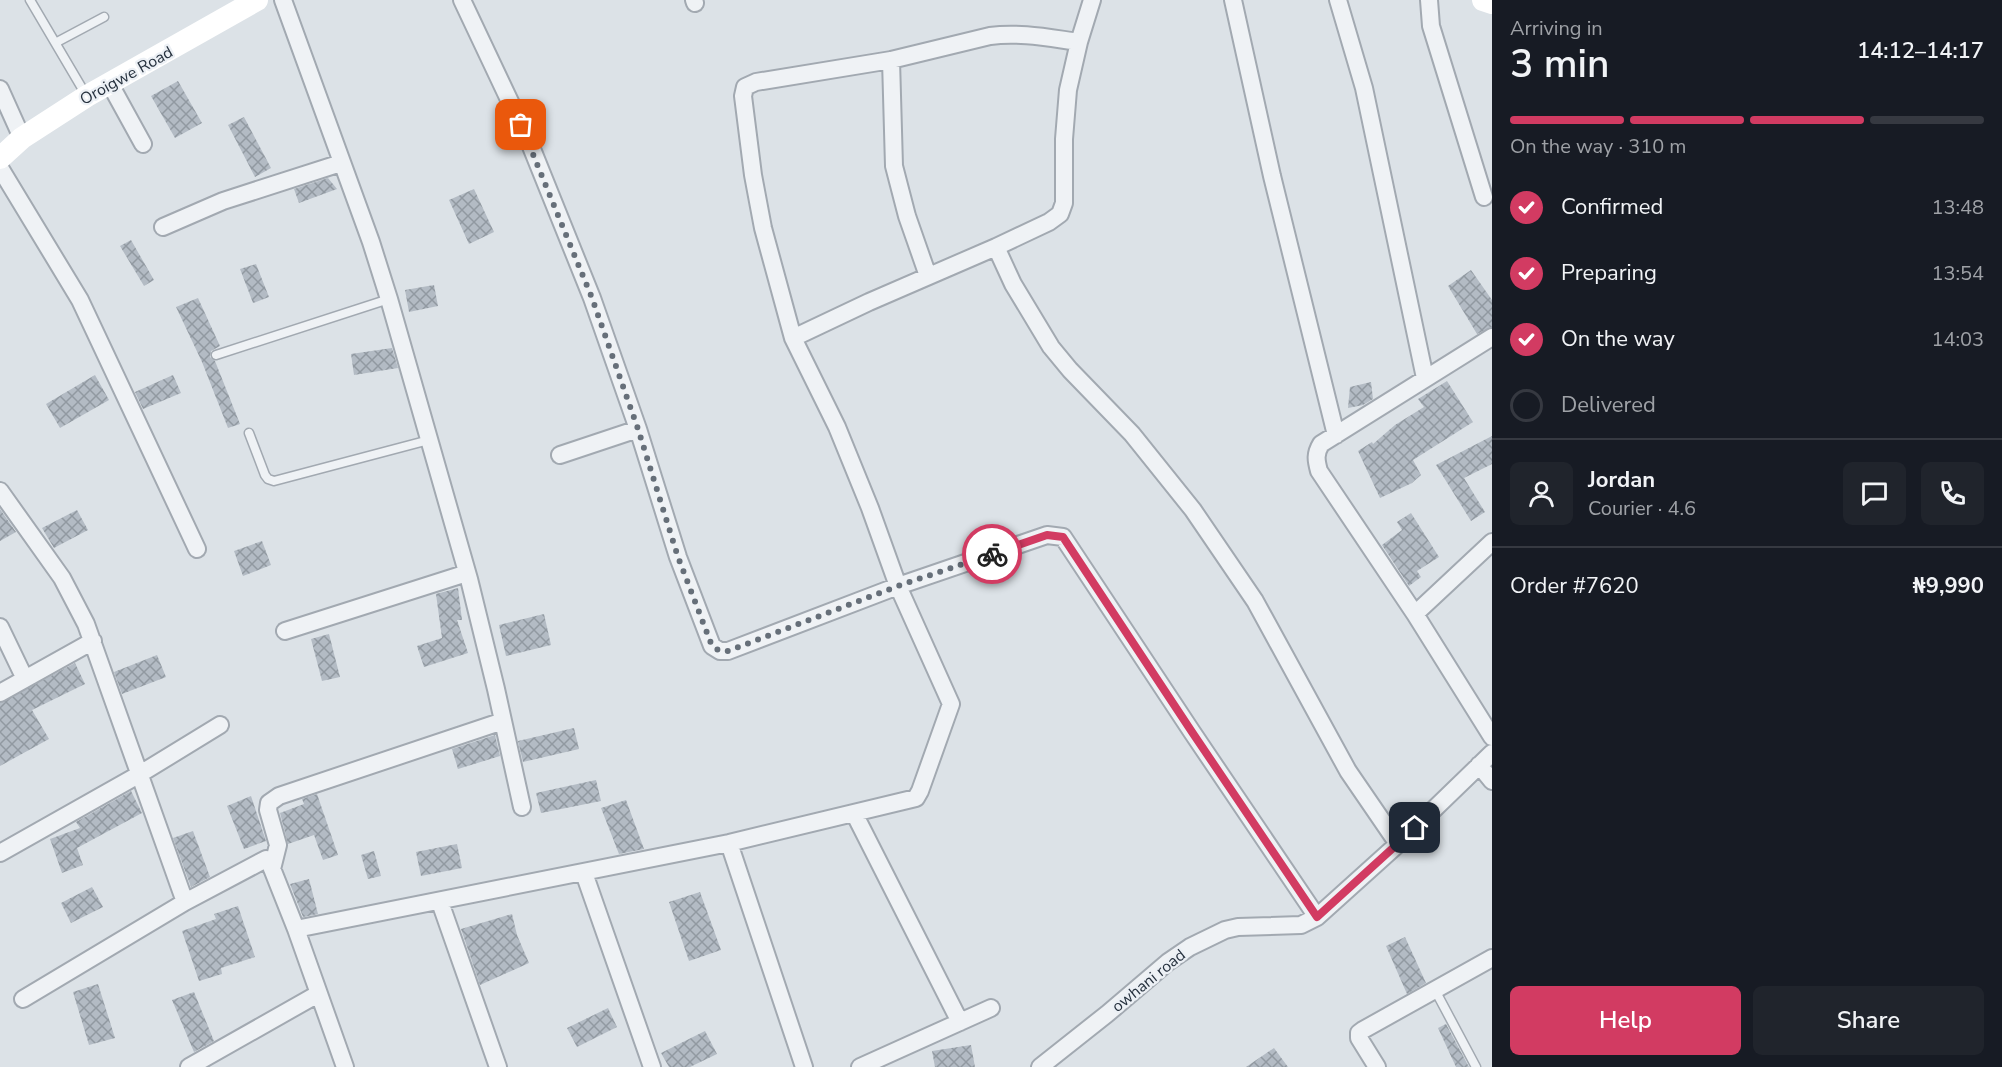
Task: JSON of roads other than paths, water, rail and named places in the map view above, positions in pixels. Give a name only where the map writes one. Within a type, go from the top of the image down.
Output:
[{"type":"street","name":"Oroigwe Road","points":[[0,158],[22,138],[87,96],[257,0]]},
{"type":"street","points":[[283,0],[371,242],[389,298],[467,573],[522,807]]},
{"type":"street","points":[[462,0],[530,144],[592,298],[638,429],[678,557],[712,646],[720,651],[728,651],[898,586],[1047,535],[1063,537],[1317,917]]},
{"type":"street","points":[[793,338],[996,247],[1049,222],[1060,214],[1064,203],[1065,112],[1068,90],[1092,0]]},
{"type":"street","points":[[1233,0],[1275,187],[1336,435]]},
{"type":"street","points":[[1338,0],[1364,88],[1425,378]]},
{"type":"street","points":[[1429,0],[1431,26],[1484,197]]},
{"type":"street","points":[[1483,0],[1492,3]]},
{"type":"street","points":[[296,930],[729,843],[916,798],[921,791],[950,711],[950,700],[898,586],[837,427],[793,338],[759,207],[743,96],[746,87],[756,82],[891,60],[968,40],[1006,34],[1079,42]]},
{"type":"street","points":[[891,60],[894,166],[928,276]]},
{"type":"street","points":[[110,84],[143,144]]},
{"type":"street","points":[[0,89],[22,138]]},
{"type":"street","points":[[163,227],[223,201],[341,163]]},
{"type":"street","points":[[0,168],[80,300],[197,549]]},
{"type":"street","points":[[996,247],[1013,284],[1051,347],[1132,434],[1193,510],[1255,600],[1348,771],[1398,844]]},
{"type":"street","points":[[1492,337],[1321,444],[1316,460],[1319,471],[1415,614],[1492,737]]},
{"type":"street","points":[[560,455],[638,429]]},
{"type":"street","points":[[2,500],[62,578],[93,641],[185,902]]},
{"type":"street","points":[[1415,614],[1492,542]]},
{"type":"street","points":[[285,631],[467,573]]},
{"type":"street","points":[[0,627],[25,679]]},
{"type":"street","points":[[0,693],[93,641]]},
{"type":"street","points":[[272,869],[278,845],[268,810],[269,803],[279,796],[503,721]]},
{"type":"street","points":[[0,853],[140,774],[220,725]]},
{"type":"street","name":"owhani road","points":[[1040,1067],[1168,962],[1190,947],[1225,930],[1238,927],[1301,925],[1317,917],[1398,844],[1492,753]]},
{"type":"street","points":[[1479,765],[1492,781]]},
{"type":"street","points":[[854,813],[960,1022]]},
{"type":"street","points":[[729,843],[804,1067]]},
{"type":"street","points":[[22,999],[185,902],[266,859],[269,861],[296,930],[345,1067]]},
{"type":"street","points":[[584,873],[652,1067]]},
{"type":"street","points":[[440,902],[498,1067]]},
{"type":"street","points":[[1377,1067],[1359,1038],[1359,1034],[1492,958]]},
{"type":"street","points":[[189,1067],[318,994]]},
{"type":"street","points":[[860,1067],[991,1008]]},
{"type":"lane","points":[[30,0],[87,96]]},
{"type":"lane","points":[[57,42],[104,17]]},
{"type":"lane","points":[[216,355],[389,298]]},
{"type":"lane","points":[[249,433],[265,475],[274,481],[429,440]]},
{"type":"lane","points":[[1435,990],[1476,1067]]}]
